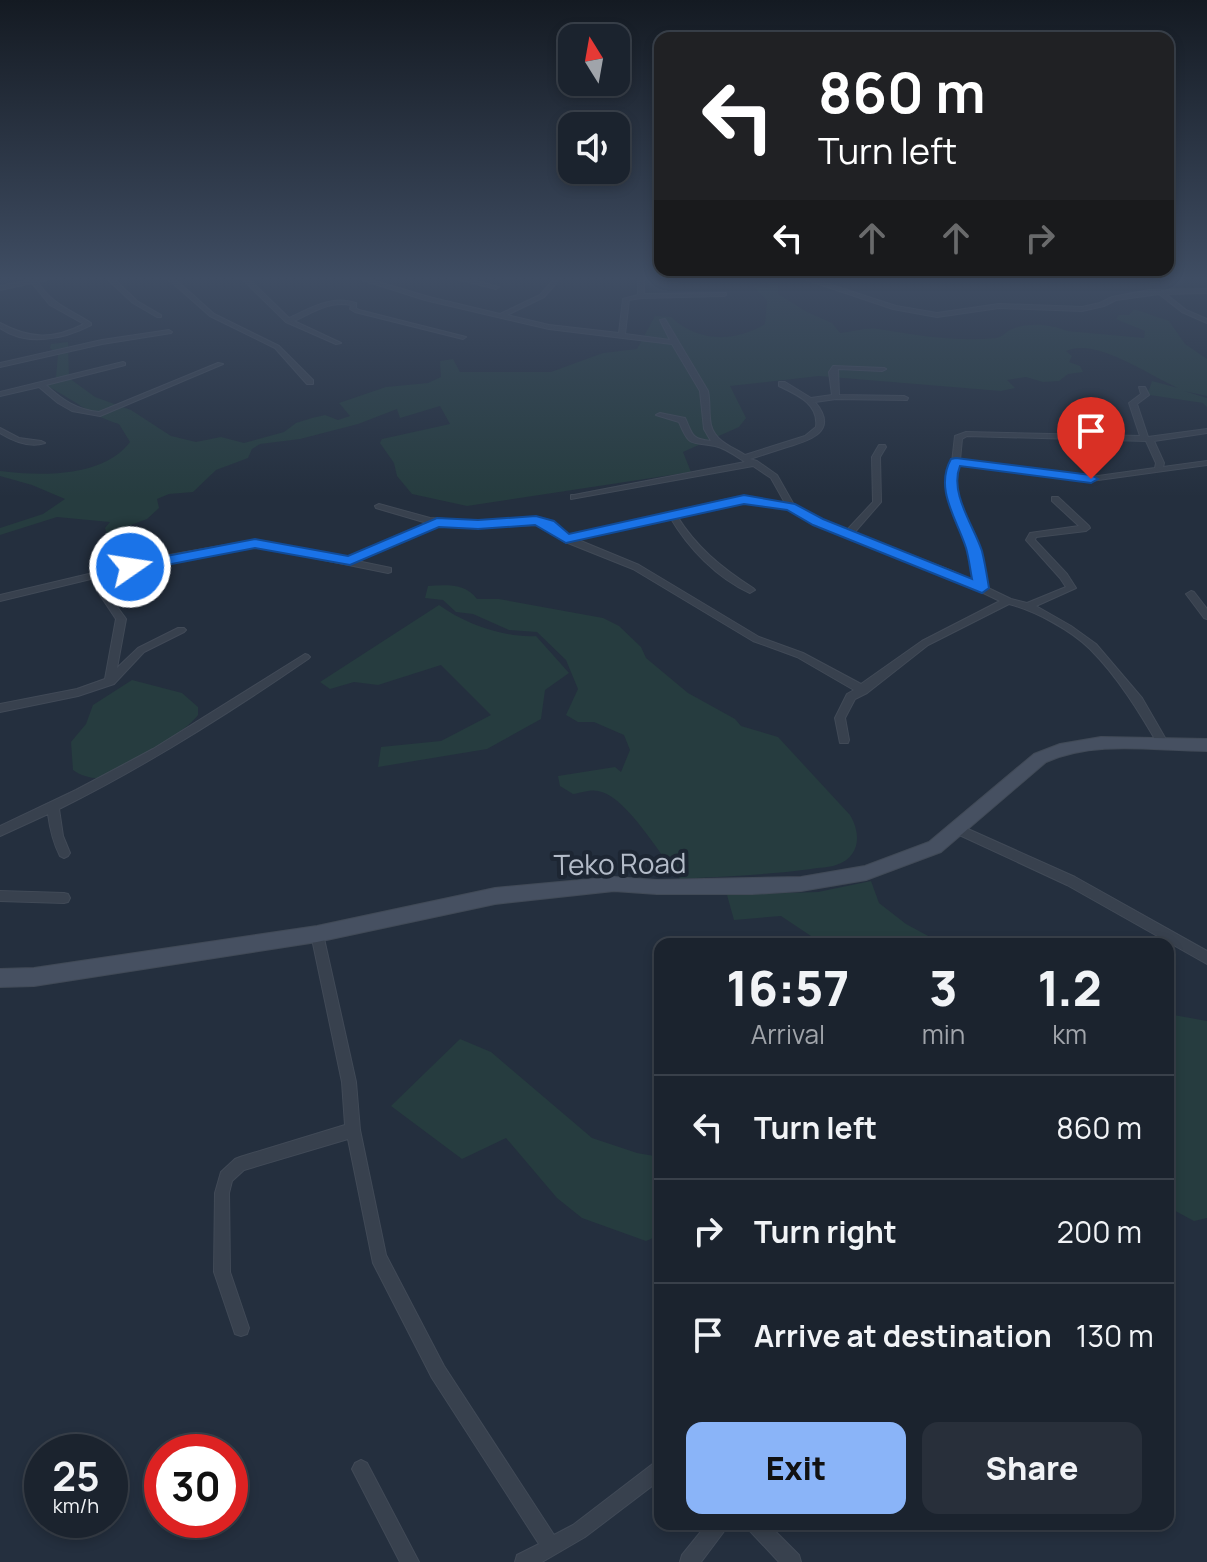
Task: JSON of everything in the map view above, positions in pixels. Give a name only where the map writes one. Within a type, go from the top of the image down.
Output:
[{"type":"street","points":[[0,365],[63,351]]},
{"type":"street","points":[[281,351],[310,382]]},
{"type":"street","points":[[679,351],[706,394],[709,433],[719,444],[758,464],[774,477],[791,507]]},
{"type":"street","points":[[0,394],[123,364]]},
{"type":"street","points":[[41,384],[56,399],[81,412],[100,414],[220,364]]},
{"type":"street","points":[[836,397],[835,367],[882,369]]},
{"type":"street","points":[[782,384],[812,400],[836,397],[904,398]]},
{"type":"street","points":[[1142,389],[1145,395],[1133,403],[1133,409],[1160,463],[1159,470]]},
{"type":"street","points":[[574,497],[747,460],[808,438],[817,432],[822,423],[812,400]]},
{"type":"street","points":[[660,415],[682,420],[689,437],[697,442],[719,444]]},
{"type":"street","points":[[0,430],[17,440],[41,443]]},
{"type":"street","points":[[982,588],[974,550],[953,495],[950,474],[956,462],[958,438],[966,434],[1147,439],[1207,431]]},
{"type":"street","points":[[848,534],[877,502],[876,457],[882,447]]},
{"type":"street","points":[[956,462],[1091,479],[1207,463]]},
{"type":"street","points":[[566,539],[744,499],[791,507],[1008,601],[1028,606],[1068,628],[1093,646],[1138,701],[1163,743]]},
{"type":"street","points":[[1028,606],[1071,588],[1064,576],[1030,540],[1033,535],[1086,528],[1055,499]]},
{"type":"street","points":[[379,506],[415,519],[437,522],[478,524],[536,521],[549,524],[566,539],[636,567],[756,639],[800,655],[863,690]]},
{"type":"street","points":[[673,516],[688,540],[750,590]]},
{"type":"street","points":[[350,561],[437,522]]},
{"type":"street","points":[[0,598],[255,543],[388,570]]},
{"type":"street","points":[[102,574],[99,580],[101,589],[121,619],[110,681]]},
{"type":"street","points":[[1191,594],[1207,616]]},
{"type":"street","points":[[844,740],[840,718],[851,697],[925,643],[1008,601]]},
{"type":"street","points":[[0,708],[78,692],[110,681],[141,650],[181,630]]},
{"type":"street","points":[[0,831],[53,808],[181,739],[305,657]]},
{"type":"street","name":"Teko Road","points":[[0,978],[34,977],[317,934],[495,896],[614,884],[709,888],[801,884],[866,873],[935,847],[959,830],[1040,758],[1057,750],[1102,742],[1207,745]]},
{"type":"street","points":[[53,808],[57,836],[64,853]]},
{"type":"street","points":[[959,830],[1071,881],[1172,938]]},
{"type":"street","points":[[0,896],[64,898]]},
{"type":"street","points":[[317,934],[349,1082],[353,1130],[379,1257],[438,1372],[551,1546]]},
{"type":"street","points":[[1174,939],[1207,958]]},
{"type":"street","points":[[241,1328],[222,1272],[222,1193],[226,1177],[240,1164],[353,1130]]},
{"type":"street","points":[[361,1469],[410,1562]]},
{"type":"street","points":[[524,1562],[579,1531],[654,1474]]},
{"type":"street","points":[[689,1562],[714,1530]]},
{"type":"street","points":[[761,1530],[792,1562]]},
{"type":"green space","points":[[53,351],[68,351],[69,378],[95,397],[131,410],[171,436],[196,442],[221,437],[244,443],[284,432],[296,423],[312,418],[325,415],[338,420],[350,416],[339,403],[386,387],[428,383],[441,377],[440,361],[453,359],[460,372],[551,372],[603,353],[1066,351],[1072,356],[1069,362],[1080,366],[1083,372],[1068,374],[1059,381],[1043,382],[1026,377],[1007,380],[1015,388],[1001,391],[819,376],[730,386],[746,418],[739,427],[683,452],[691,472],[467,506],[412,494],[397,476],[394,463],[380,443],[382,439],[450,424],[440,406],[400,418],[397,409],[358,424],[300,439],[260,444],[252,449],[248,458],[216,470],[193,492],[169,494],[157,499],[159,508],[147,519],[107,534],[105,528],[110,522],[57,517],[0,535],[0,528],[43,514],[65,499],[0,476],[0,471],[52,474],[88,468],[118,454],[130,442],[119,424],[100,417],[45,385],[59,381],[56,377],[58,355]]},
{"type":"green space","points":[[1099,351],[1195,351],[1207,359],[1207,396],[1184,391],[1207,398],[1207,407],[1203,403],[1143,394],[1149,390],[1152,381],[1178,388]]},
{"type":"green space","points":[[428,586],[455,586],[467,590],[477,599],[499,599],[603,618],[619,626],[641,647],[646,658],[688,693],[735,719],[741,726],[778,737],[850,815],[857,837],[854,850],[844,861],[830,867],[680,879],[632,815],[609,795],[598,791],[573,794],[560,786],[558,776],[615,767],[621,772],[630,750],[624,735],[594,722],[578,722],[566,715],[578,689],[566,660],[537,632],[509,630],[473,614],[456,612],[443,600],[425,598]]},
{"type":"green space","points":[[439,605],[486,628],[511,635],[536,636],[569,673],[545,690],[541,719],[487,749],[378,767],[381,747],[441,741],[491,715],[441,665],[378,685],[354,682],[330,689],[320,682]]},
{"type":"green space","points":[[132,680],[182,693],[198,707],[198,715],[168,741],[111,775],[95,778],[76,772],[73,770],[71,742],[86,724],[93,705]]},
{"type":"green space","points":[[871,881],[879,903],[906,924],[932,938],[814,938],[781,916],[734,920],[727,895],[818,892]]},
{"type":"green space","points":[[1174,1015],[1207,1021],[1207,1218],[1194,1221],[1174,1210]]},
{"type":"green space","points":[[460,1039],[491,1052],[592,1138],[654,1156],[654,1238],[646,1241],[582,1218],[557,1198],[506,1138],[462,1159],[391,1106]]},
{"type":"route","points":[[130,567],[255,543],[350,561],[437,522],[478,524],[536,521],[549,524],[566,539],[744,499],[791,507],[818,522],[982,588],[974,550],[953,495],[950,474],[956,462],[1091,479]]}]
